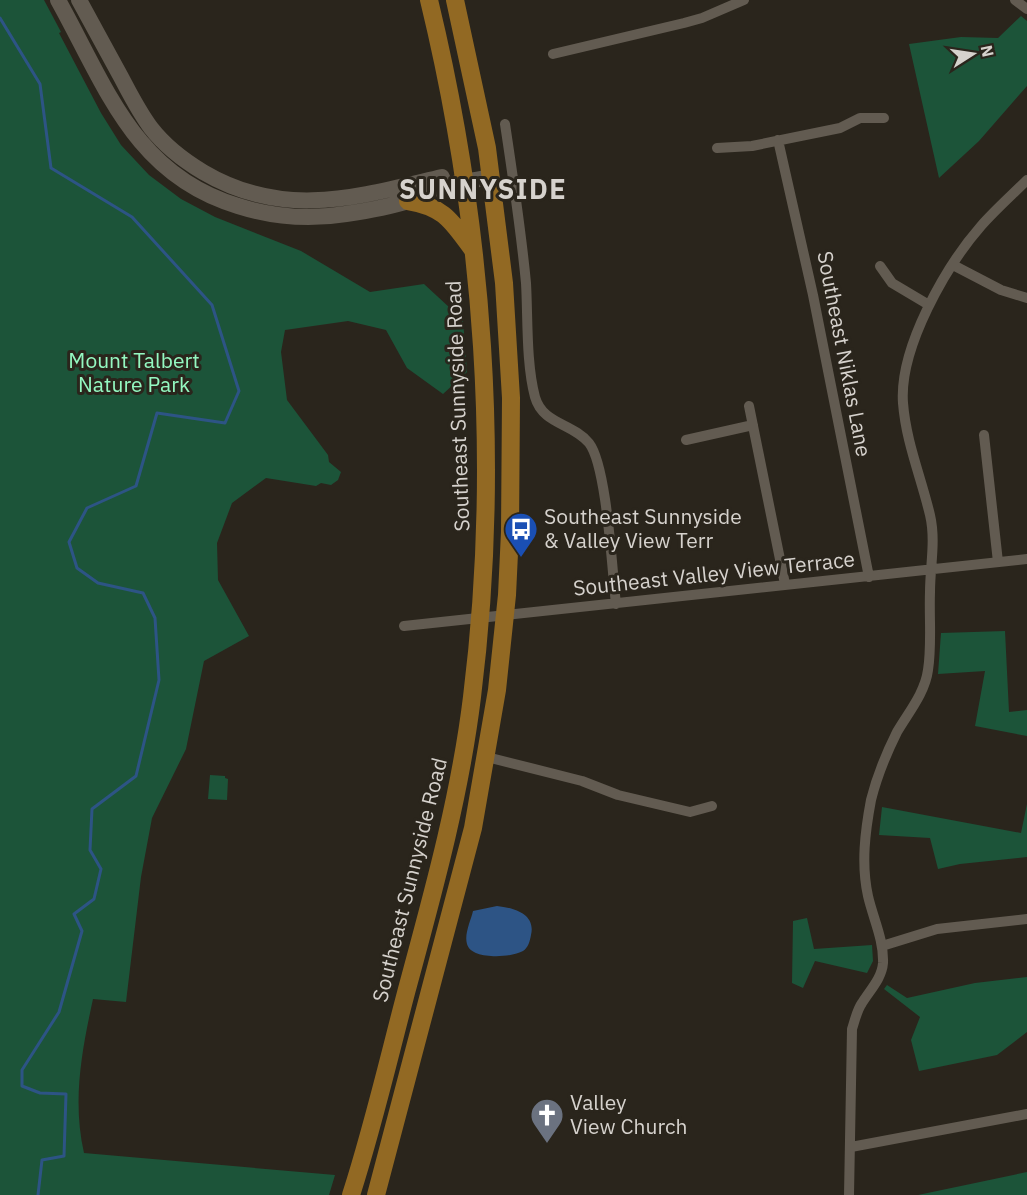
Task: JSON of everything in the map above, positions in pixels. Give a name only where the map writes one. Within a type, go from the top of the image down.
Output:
[{"type":"main road","points":[[58,0],[121,115],[148,151],[179,179],[207,195],[249,210],[291,217],[318,217],[347,214],[408,201],[464,177]]},
{"type":"main road","points":[[79,0],[150,127],[165,144],[194,166],[226,185],[266,197],[304,202],[334,200],[490,172]]},
{"type":"main road","name":"Southeast Sunnyside Road","points":[[351,1195],[448,832],[472,700],[480,618],[485,536],[486,453],[481,330],[464,177],[448,82],[429,0]]},
{"type":"main road","points":[[376,1195],[473,828],[487,757],[505,616],[510,532],[511,398],[504,283],[490,172],[477,96],[455,0]]},
{"type":"main road","points":[[408,201],[436,208],[450,220],[474,251]]},
{"type":"street","points":[[554,54],[684,23],[744,0]]},
{"type":"street","points":[[1016,0],[1027,9]]},
{"type":"street","points":[[717,148],[752,146],[840,128],[860,118],[884,118]]},
{"type":"street","points":[[505,124],[516,196],[532,382],[536,400],[544,414],[579,434],[589,443],[596,456],[605,503],[616,604]]},
{"type":"street","name":"Southeast Niklas Lane","points":[[778,140],[813,295],[868,577]]},
{"type":"street","points":[[849,1195],[852,1029],[860,1005],[877,982],[883,965],[882,946],[865,878],[863,859],[867,825],[871,800],[882,762],[915,703],[928,672],[933,540],[930,516],[907,434],[903,401],[905,373],[912,344],[929,305],[953,265],[982,224],[1027,180]]},
{"type":"street","points":[[953,265],[1001,290],[1027,298]]},
{"type":"street","points":[[880,266],[892,283],[929,305]]},
{"type":"street","points":[[749,406],[785,584]]},
{"type":"street","points":[[686,440],[753,425]]},
{"type":"street","points":[[984,435],[998,562]]},
{"type":"street","name":"Southeast Valley View Terrace","points":[[404,626],[1027,559]]},
{"type":"street","points":[[487,757],[582,781],[618,795],[690,812],[712,806]]},
{"type":"street","points":[[882,946],[937,929],[1027,919]]},
{"type":"street","points":[[851,1147],[1027,1114]]},
{"type":"green space","name":"Mount Talbert Nature Park","points":[[0,0],[44,0],[101,113],[121,145],[149,175],[181,199],[215,217],[301,251],[370,292],[424,284],[463,320],[467,372],[443,394],[407,368],[386,330],[348,321],[285,330],[281,352],[287,400],[328,455],[329,462],[341,472],[338,480],[331,485],[321,483],[316,486],[266,478],[232,503],[217,543],[218,580],[249,636],[204,661],[186,749],[152,818],[141,877],[126,1002],[93,999],[82,1056],[79,1114],[84,1153],[335,1175],[329,1195],[0,1195]]},
{"type":"green space","points":[[1021,16],[1027,21],[1027,86],[979,141],[939,178],[909,44],[961,37],[998,38]]},
{"type":"green space","points":[[1005,631],[1009,712],[1027,710],[1027,736],[975,726],[985,671],[938,674],[941,633]]},
{"type":"green space","points":[[210,775],[225,776],[228,779],[227,800],[208,799]]},
{"type":"green space","points":[[1027,804],[1027,857],[960,864],[938,869],[930,838],[879,835],[882,807],[1021,833]]},
{"type":"green space","points":[[807,918],[814,949],[872,945],[873,961],[867,973],[815,961],[803,988],[792,983],[793,921]]},
{"type":"green space","points":[[1027,977],[1027,1032],[997,1055],[919,1071],[911,1040],[920,1017],[884,989],[887,985],[907,998],[975,983]]},
{"type":"green space","points":[[1027,1172],[1027,1195],[918,1195]]},
{"type":"water","points":[[497,906],[522,913],[530,922],[532,928],[530,940],[523,951],[501,956],[483,955],[470,949],[467,944],[467,932],[473,911]]},
{"type":"waterway","points":[[0,18],[40,84],[51,168],[132,217],[212,305],[239,391],[225,423],[157,413],[136,486],[87,508],[69,542],[77,568],[98,583],[143,593],[155,618],[159,680],[136,776],[92,809],[90,850],[101,869],[94,899],[74,914],[82,931],[59,1012],[22,1070],[22,1086],[40,1093],[66,1094],[64,1156],[42,1160],[38,1195]]},
{"type":"place","name":"Southeast Sunnyside & Valley View Terr","points":[[521,558]]},
{"type":"place","name":"Valley View Church","points":[[547,1144]]},
{"type":"district","name":"SUNNYSIDE","points":[[483,190]]}]
